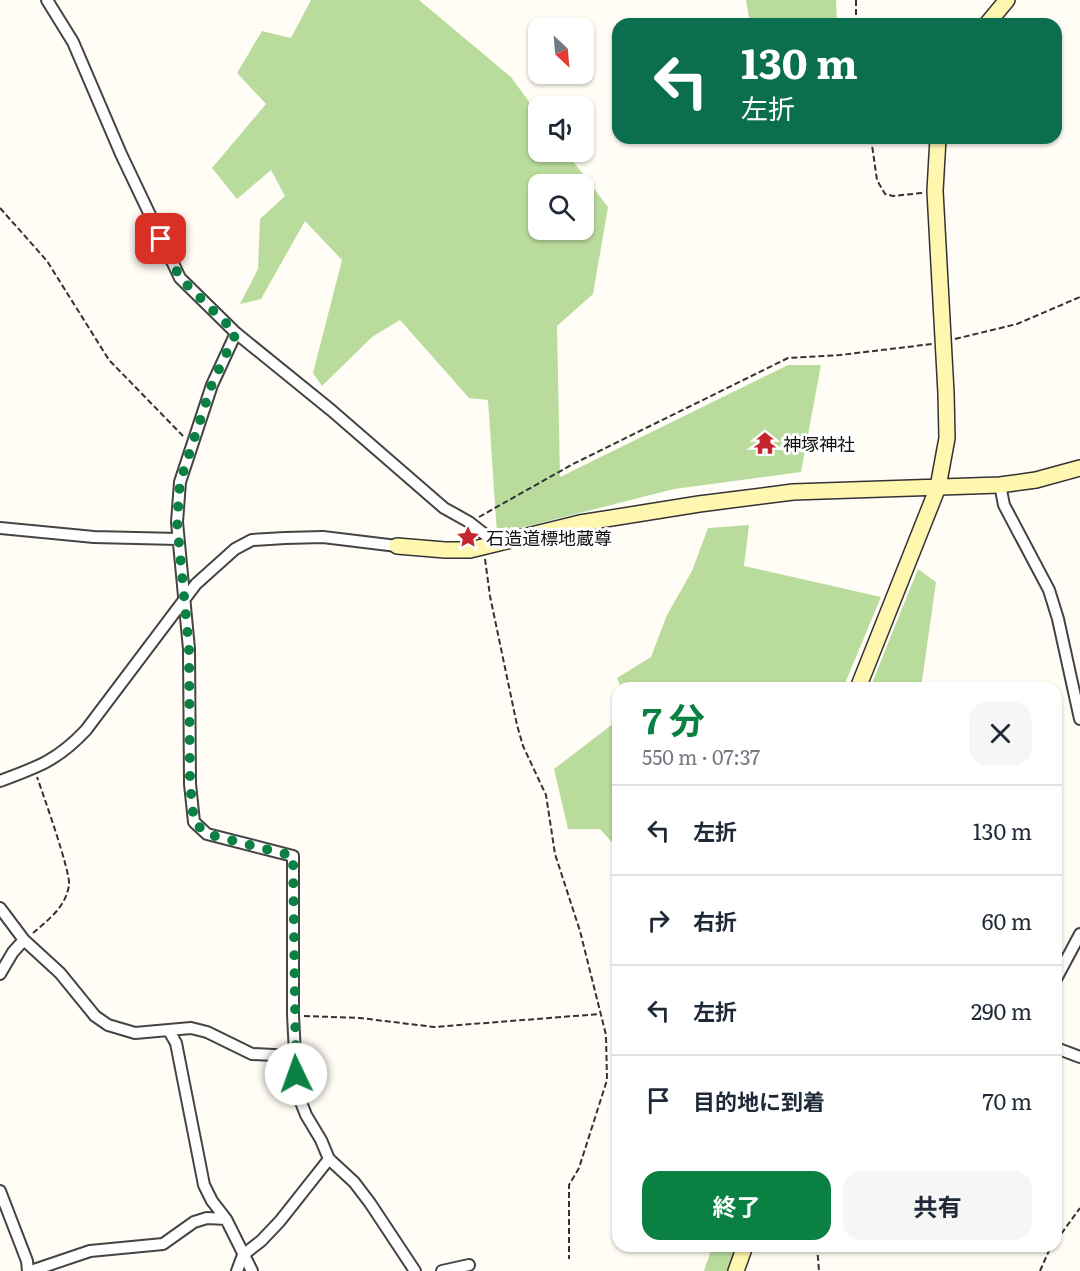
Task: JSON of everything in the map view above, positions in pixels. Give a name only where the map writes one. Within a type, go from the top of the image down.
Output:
[{"type":"street","points":[[47,0],[73,42],[121,154],[180,278],[236,333],[331,410],[444,508],[469,522],[490,546]]},
{"type":"street","points":[[992,18],[1007,0]]},
{"type":"street","points":[[860,682],[938,487],[947,438],[935,191],[937,144]]},
{"type":"street","points":[[236,333],[212,384],[180,482],[178,538],[189,649],[190,784],[194,822],[207,834],[293,856],[293,1015],[297,1092],[329,1159],[354,1182],[415,1271]]},
{"type":"street","points":[[0,781],[49,762],[69,748],[86,730],[196,584],[235,549],[252,540],[323,537],[445,550],[490,546],[580,523],[699,504],[793,492],[1000,485],[1036,480],[1080,468]]},
{"type":"street","points":[[1000,485],[1004,505],[1048,590],[1058,619],[1080,719]]},
{"type":"street","points":[[0,528],[94,537],[178,538]]},
{"type":"street","points":[[0,908],[24,940],[60,973],[95,1016],[108,1025],[135,1033],[191,1028],[207,1032],[252,1054],[294,1056]]},
{"type":"street","points":[[1062,968],[1080,934]]},
{"type":"street","points":[[0,974],[13,952],[24,940]]},
{"type":"street","points":[[169,1030],[176,1043],[204,1185],[212,1201],[226,1219],[252,1271]]},
{"type":"street","points":[[1062,1050],[1080,1056]]},
{"type":"street","points":[[237,1270],[243,1255],[261,1241],[280,1221],[329,1159]]},
{"type":"street","points":[[0,1191],[29,1271],[90,1251],[163,1244],[194,1222],[207,1218],[226,1219]]},
{"type":"street","points":[[736,1271],[743,1252]]},
{"type":"street","points":[[442,1271],[469,1265]]},
{"type":"path","points":[[856,0],[856,18]]},
{"type":"path","points":[[872,144],[877,180],[885,194],[893,196],[935,191]]},
{"type":"path","points":[[0,208],[47,261],[109,360],[192,446]]},
{"type":"path","points":[[469,522],[573,465],[788,358],[893,349],[943,342],[1017,324],[1080,297]]},
{"type":"path","points":[[490,546],[490,596],[518,726],[523,746],[546,795],[555,854],[580,931],[606,1035],[607,1080],[579,1168],[569,1185],[569,1259]]},
{"type":"path","points":[[24,940],[53,916],[64,901],[69,884],[66,867],[33,769]]},
{"type":"path","points":[[293,1015],[360,1018],[435,1027],[600,1014]]},
{"type":"path","points":[[1062,1233],[1080,1208]]},
{"type":"path","points":[[817,1252],[819,1271]]},
{"type":"path","points":[[1040,1271],[1048,1252]]},
{"type":"green space","points":[[311,0],[419,0],[511,77],[528,100],[528,162],[574,162],[583,174],[528,174],[528,240],[594,240],[594,189],[608,207],[593,294],[557,326],[560,477],[788,365],[821,365],[801,472],[674,489],[497,534],[488,400],[469,398],[400,320],[372,337],[322,386],[313,373],[342,260],[305,221],[261,299],[240,304],[258,269],[260,219],[285,196],[271,170],[237,199],[212,168],[266,104],[237,73],[262,31],[291,38]]},
{"type":"green space","points":[[746,0],[836,0],[837,18],[749,18]]},
{"type":"green space","points":[[749,525],[744,566],[881,597],[846,682],[619,682],[617,678],[651,657],[667,615],[692,571],[708,528]]},
{"type":"green space","points":[[918,569],[936,582],[922,682],[872,682]]},
{"type":"green space","points":[[612,725],[612,842],[600,829],[568,829],[554,769]]},
{"type":"green space","points":[[710,1252],[734,1252],[728,1271],[704,1271]]},
{"type":"place","name":"神塚神社","points":[[765,443]]},
{"type":"place","name":"石造道標地蔵尊","points":[[468,537]]},
{"type":"route","points":[[161,239],[180,278],[236,333],[212,384],[180,482],[177,522],[189,649],[190,784],[194,822],[207,834],[293,856],[293,1015],[296,1074]]}]
